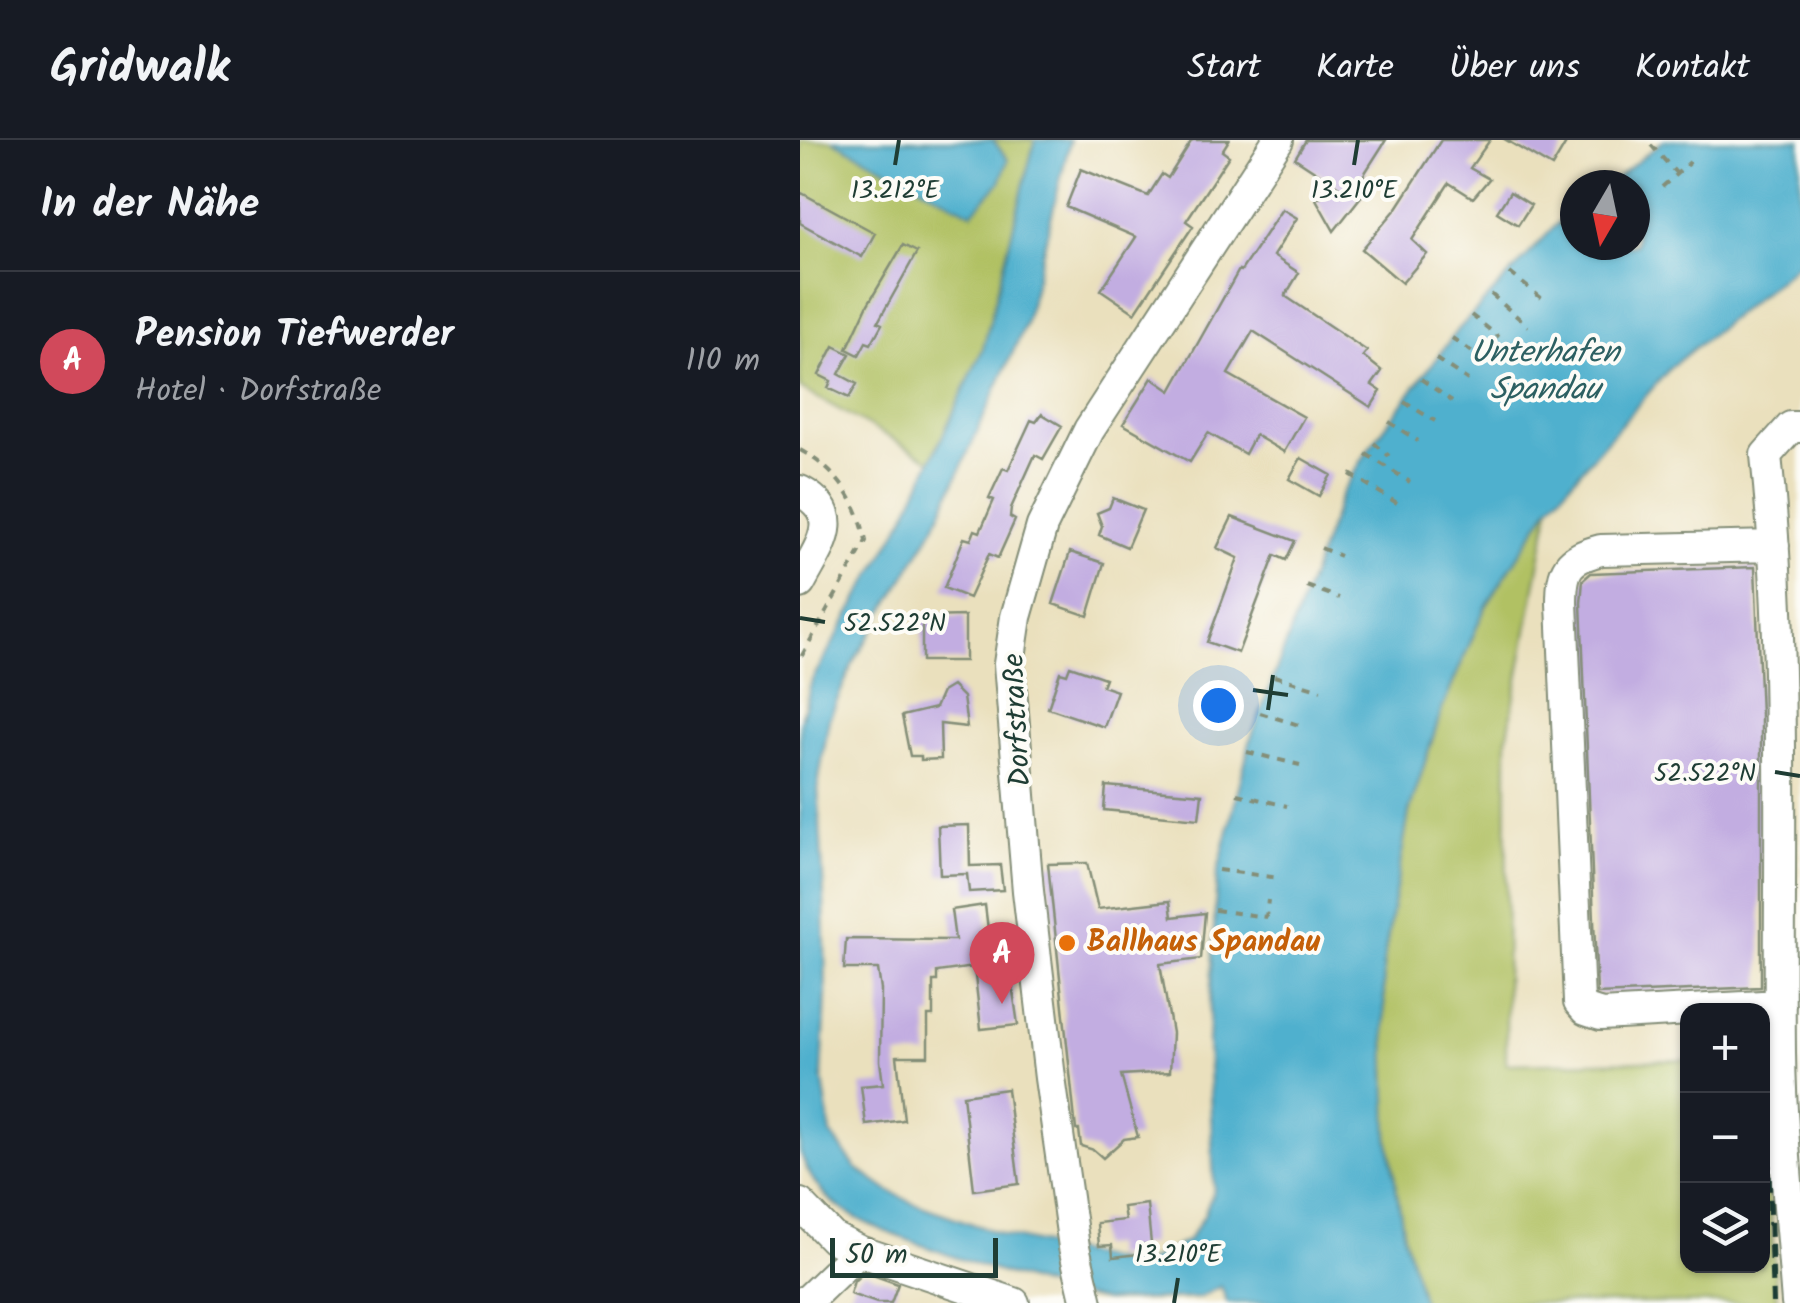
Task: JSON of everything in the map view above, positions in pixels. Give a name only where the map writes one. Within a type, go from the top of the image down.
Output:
[{"type":"street","name":"Dorfstraße","points":[[1086,1303],[1074,1247],[1050,1078],[1028,891],[1009,664],[1016,617],[1042,526],[1090,430],[1278,140]]},
{"type":"street","points":[[1797,1303],[1790,1059],[1780,1005],[1774,546],[1766,455],[1791,427],[1800,427]]},
{"type":"street","points":[[800,491],[813,498],[825,512],[827,525],[800,583]]},
{"type":"street","points":[[1774,546],[1601,550],[1580,555],[1568,565],[1562,580],[1562,603],[1579,1002],[1586,1010],[1601,1015],[1780,1005]]},
{"type":"street","points":[[800,1204],[833,1238],[859,1251],[1014,1303]]},
{"type":"street","points":[[800,1303],[859,1251]]},
{"type":"path","points":[[1650,145],[1677,174]]},
{"type":"path","points":[[1662,187],[1690,162]]},
{"type":"path","points":[[1510,273],[1545,301]]},
{"type":"path","points":[[1491,294],[1528,326]]},
{"type":"path","points":[[1471,315],[1499,337]]},
{"type":"path","points":[[1452,338],[1486,362]]},
{"type":"path","points":[[1436,359],[1468,380]]},
{"type":"path","points":[[1421,379],[1452,402]]},
{"type":"path","points":[[1404,402],[1435,421]]},
{"type":"path","points":[[1389,422],[1418,441]]},
{"type":"path","points":[[1374,443],[1389,456]]},
{"type":"path","points":[[1366,454],[1410,482]]},
{"type":"path","points":[[1350,474],[1398,503]]},
{"type":"path","points":[[1321,548],[1340,556]]},
{"type":"path","points":[[1307,586],[1339,598]]},
{"type":"path","points":[[1274,676],[1322,690]]},
{"type":"path","points":[[1260,713],[1302,726]]},
{"type":"path","points":[[1248,752],[1300,766]]},
{"type":"path","points":[[1237,794],[1287,806]]},
{"type":"path","points":[[1218,870],[1280,878]]},
{"type":"path","points":[[1215,910],[1266,917],[1268,900]]},
{"type":"green space","points":[[800,140],[832,140],[972,213],[1008,160],[993,140],[1035,140],[983,349],[931,460],[800,388]]},
{"type":"green space","points":[[1550,506],[1507,739],[1506,1064],[1680,1060],[1680,1273],[1770,1273],[1770,1199],[1777,1303],[1423,1303],[1404,1236],[1388,1137],[1383,964],[1409,812],[1442,709],[1485,608]]},
{"type":"water","points":[[832,140],[993,140],[1008,160],[1000,182],[972,213]]},
{"type":"water","name":"Unterhafen Spandau","points":[[1035,140],[1070,140],[1025,325],[935,526],[853,663],[829,719],[818,785],[826,995],[822,1075],[831,1134],[856,1168],[913,1203],[1004,1235],[1124,1263],[1147,1262],[1188,1240],[1204,1216],[1214,1189],[1208,1041],[1217,875],[1251,738],[1342,493],[1370,447],[1456,332],[1559,222],[1560,260],[1650,260],[1650,170],[1627,170],[1664,140],[1800,140],[1800,262],[1671,367],[1550,506],[1485,608],[1442,709],[1409,812],[1383,964],[1388,1137],[1404,1236],[1423,1303],[1227,1303],[1221,1286],[1199,1298],[1105,1301],[1021,1279],[886,1232],[832,1202],[810,1175],[800,1151],[800,724],[812,680],[905,517],[983,349]]},
{"type":"building","points":[[1192,140],[1229,140],[1222,151],[1229,156],[1186,221],[1193,226],[1135,313],[1101,290],[1136,237],[1066,207],[1081,169],[1148,196],[1162,174],[1168,178]]},
{"type":"building","points":[[1306,140],[1386,140],[1363,176],[1370,185],[1334,231],[1316,199],[1339,187],[1295,158]]},
{"type":"building","points":[[1441,140],[1490,140],[1470,168],[1489,179],[1473,198],[1449,183],[1412,240],[1427,254],[1402,283],[1362,249],[1397,208]]},
{"type":"building","points":[[1506,140],[1568,140],[1552,167]]},
{"type":"building","points":[[800,192],[875,233],[862,257],[800,223]]},
{"type":"building","points":[[1510,192],[1531,205],[1518,225],[1497,212]]},
{"type":"building","points":[[1282,209],[1297,218],[1273,256],[1299,273],[1285,296],[1367,351],[1363,356],[1382,371],[1372,385],[1381,391],[1371,407],[1253,331],[1228,374],[1304,417],[1284,452],[1255,435],[1245,454],[1208,433],[1190,462],[1123,424],[1152,378],[1171,391],[1239,270]]},
{"type":"building","points":[[903,245],[917,252],[878,322],[882,324],[871,344],[866,342],[859,355],[847,349]]},
{"type":"building","points":[[834,346],[850,354],[839,374],[857,384],[849,398],[828,388],[831,381],[819,375]]},
{"type":"building","points":[[1042,414],[1062,426],[1043,459],[1035,455],[1011,508],[1010,517],[1015,520],[998,558],[989,554],[969,598],[944,588],[964,538],[971,540],[975,530],[980,532],[994,500],[989,498],[1003,468],[1008,470],[1031,420],[1036,422]]},
{"type":"building","points":[[1301,458],[1331,475],[1319,496],[1289,479]]},
{"type":"building","points":[[1113,498],[1143,510],[1127,547],[1099,535],[1102,526],[1097,513],[1109,508]]},
{"type":"building","points":[[1232,517],[1295,541],[1286,560],[1275,555],[1238,653],[1207,642],[1238,558],[1217,548]]},
{"type":"building","points":[[1070,552],[1104,563],[1088,616],[1053,604]]},
{"type":"building","points":[[1755,567],[1761,715],[1761,987],[1597,994],[1583,580],[1591,573]]},
{"type":"building","points":[[965,616],[965,661],[922,661],[922,617]]},
{"type":"building","points":[[1070,666],[1105,678],[1102,686],[1117,691],[1104,727],[1048,708],[1060,672],[1067,674]]},
{"type":"building","points":[[952,686],[963,697],[967,727],[940,724],[941,759],[910,756],[902,716],[935,708],[942,692]]},
{"type":"building","points":[[1106,786],[1202,794],[1199,819],[1104,810]]},
{"type":"building","points":[[969,825],[970,866],[1000,865],[1003,890],[969,892],[967,874],[940,875],[938,826]]},
{"type":"building","points":[[1087,863],[1098,909],[1170,901],[1172,917],[1205,913],[1201,959],[1160,964],[1172,1033],[1170,1072],[1121,1075],[1138,1137],[1124,1139],[1103,1158],[1081,1146],[1076,1130],[1048,864]]},
{"type":"building","points":[[985,905],[993,970],[1010,970],[1018,1025],[981,1029],[974,967],[937,972],[937,981],[933,981],[933,1016],[928,1016],[928,1056],[897,1056],[904,1120],[866,1125],[861,1086],[883,1084],[881,990],[878,969],[844,969],[846,939],[955,940],[951,910]]},
{"type":"building","points":[[1007,1089],[1019,1184],[974,1190],[963,1095]]},
{"type":"building","points":[[1147,1204],[1151,1244],[1138,1245],[1139,1254],[1113,1257],[1112,1245],[1099,1246],[1097,1223],[1125,1220],[1123,1207]]},
{"type":"building","points":[[864,1272],[898,1284],[891,1303],[877,1303],[850,1294],[854,1281]]},
{"type":"railway","points":[[1766,1093],[1773,1303]]},
{"type":"place","name":"Ballhaus Spandau","points":[[1067,943]]},
{"type":"place","name":"Pension Tiefwerder","points":[[1002,1004]]}]
